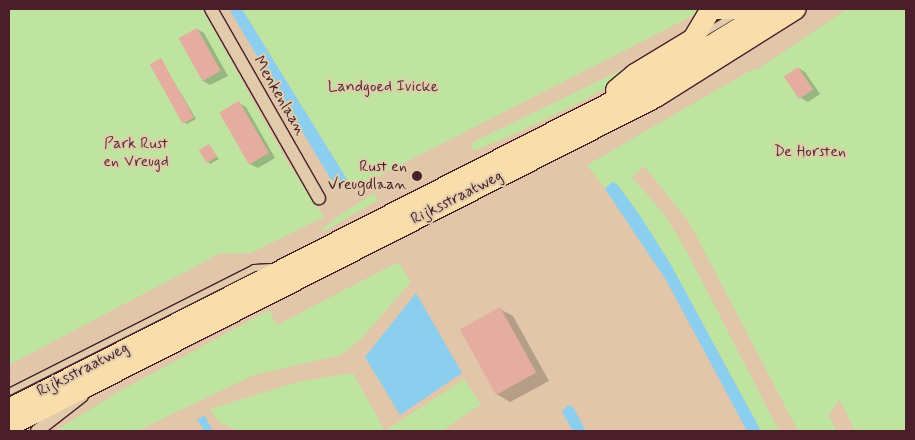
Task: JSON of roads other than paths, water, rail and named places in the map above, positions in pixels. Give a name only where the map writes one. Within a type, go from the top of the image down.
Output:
[{"type":"main road","points":[[582,117],[635,74],[693,39],[712,9],[746,10]]},
{"type":"main road","name":"Rijksstraatweg","points":[[9,409],[651,82],[770,9]]},
{"type":"main road","name":"Rijksstraatweg","points":[[9,426],[656,97],[796,9]]},
{"type":"street","name":"Menkenlaan","points":[[211,9],[319,198]]},
{"type":"street","name":"Rijksstraatweg","points":[[37,431],[109,374]]},
{"type":"lane","points":[[693,39],[746,10]]},
{"type":"lane","name":"Rijksstraatweg","points":[[9,392],[254,268],[291,265]]},
{"type":"water","points":[[229,9],[242,9],[353,189],[339,187],[330,178]]},
{"type":"water","points":[[612,182],[617,184],[639,214],[670,263],[761,431],[747,431],[666,280],[605,189]]},
{"type":"water","points":[[416,293],[462,373],[400,415],[365,357]]},
{"type":"water","points":[[568,405],[573,407],[586,431],[573,431],[562,412]]},
{"type":"water","points":[[205,416],[213,431],[204,431],[197,419]]},
{"type":"place","name":"Rust en Vreugdlaan","points":[[417,176]]},
{"type":"park label","name":"Landgoed Ivicke","points":[[383,87]]},
{"type":"park label","name":"De Horsten","points":[[810,152]]},
{"type":"park label","name":"Park Rust en Vreugd","points":[[136,153]]}]
